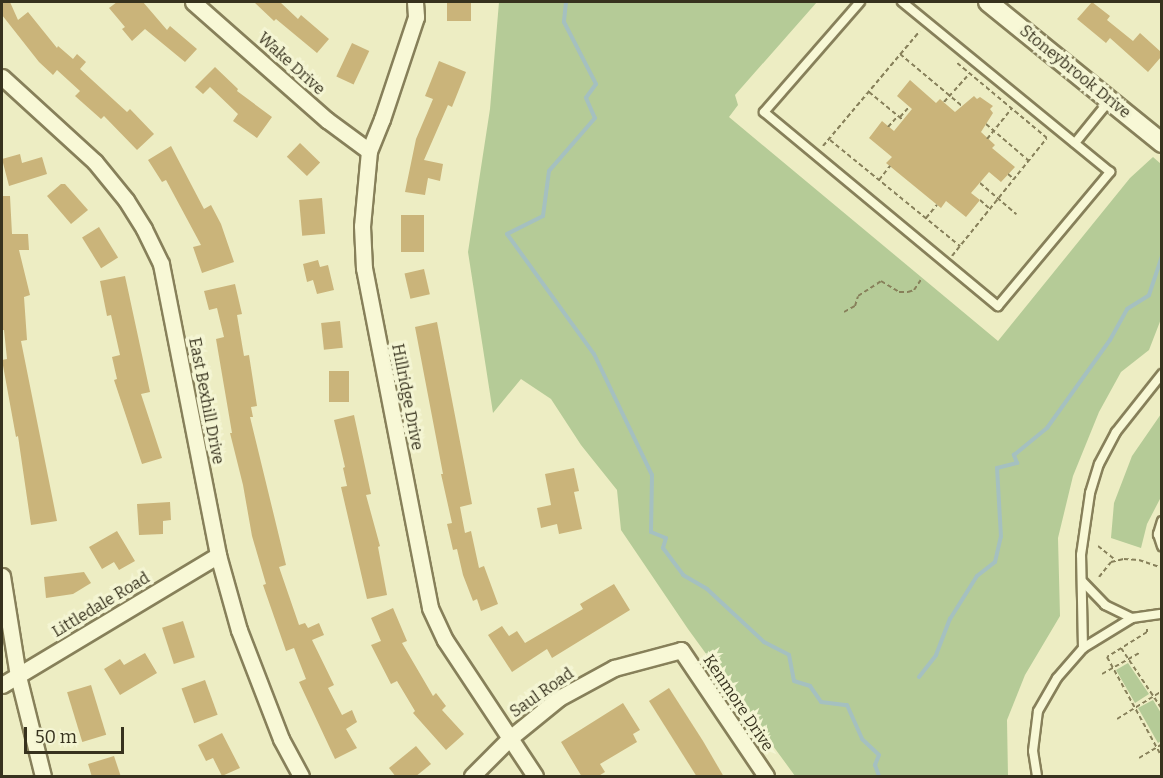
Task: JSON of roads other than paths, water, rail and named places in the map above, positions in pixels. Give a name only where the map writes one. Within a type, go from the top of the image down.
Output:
[{"type":"street","name":"Wake Drive","points":[[193,2],[327,120],[369,151]]},
{"type":"street","name":"Hillridge Drive","points":[[415,2],[416,17],[369,151],[363,226],[364,268],[430,608],[445,640],[535,777]]},
{"type":"street","name":"Stoneybrook Drive","points":[[988,2],[1161,143]]},
{"type":"street","name":"East Bexhill Drive","points":[[4,87],[94,162],[126,200],[144,228],[161,264],[218,555],[239,630],[281,739],[301,777]]},
{"type":"street","name":"Littledale Road","points":[[2,685],[218,555]]},
{"type":"street","points":[[2,576],[18,676],[43,777]]},
{"type":"street","name":"Saul Road","points":[[472,777],[510,738],[559,698],[614,668],[681,650]]},
{"type":"street","name":"Kenmore Drive","points":[[681,650],[766,777]]},
{"type":"lane","points":[[860,2],[764,112],[998,306],[1110,172],[978,64],[913,5],[902,2]]},
{"type":"lane","points":[[1075,143],[1110,100]]},
{"type":"lane","points":[[1083,648],[1084,522],[1099,464],[1116,432],[1161,374]]},
{"type":"lane","points":[[1161,521],[1158,534],[1161,546]]},
{"type":"lane","points":[[1083,582],[1105,605],[1132,618]]},
{"type":"lane","points":[[1037,777],[1033,751],[1038,711],[1057,678],[1083,648],[1132,618],[1161,614]]},
{"type":"waterway","points":[[566,2],[564,22],[596,84],[586,98],[595,118],[549,171],[543,216],[507,234],[594,354],[652,475],[651,532],[666,538],[663,548],[683,575],[707,589],[764,642],[789,655],[794,681],[810,686],[821,702],[847,705],[862,739],[879,755],[875,765],[879,776]]},
{"type":"waterway","points":[[919,677],[936,655],[950,619],[977,576],[995,562],[1001,537],[997,468],[1017,463],[1014,455],[1047,428],[1110,340],[1127,309],[1149,295],[1162,256]]}]
